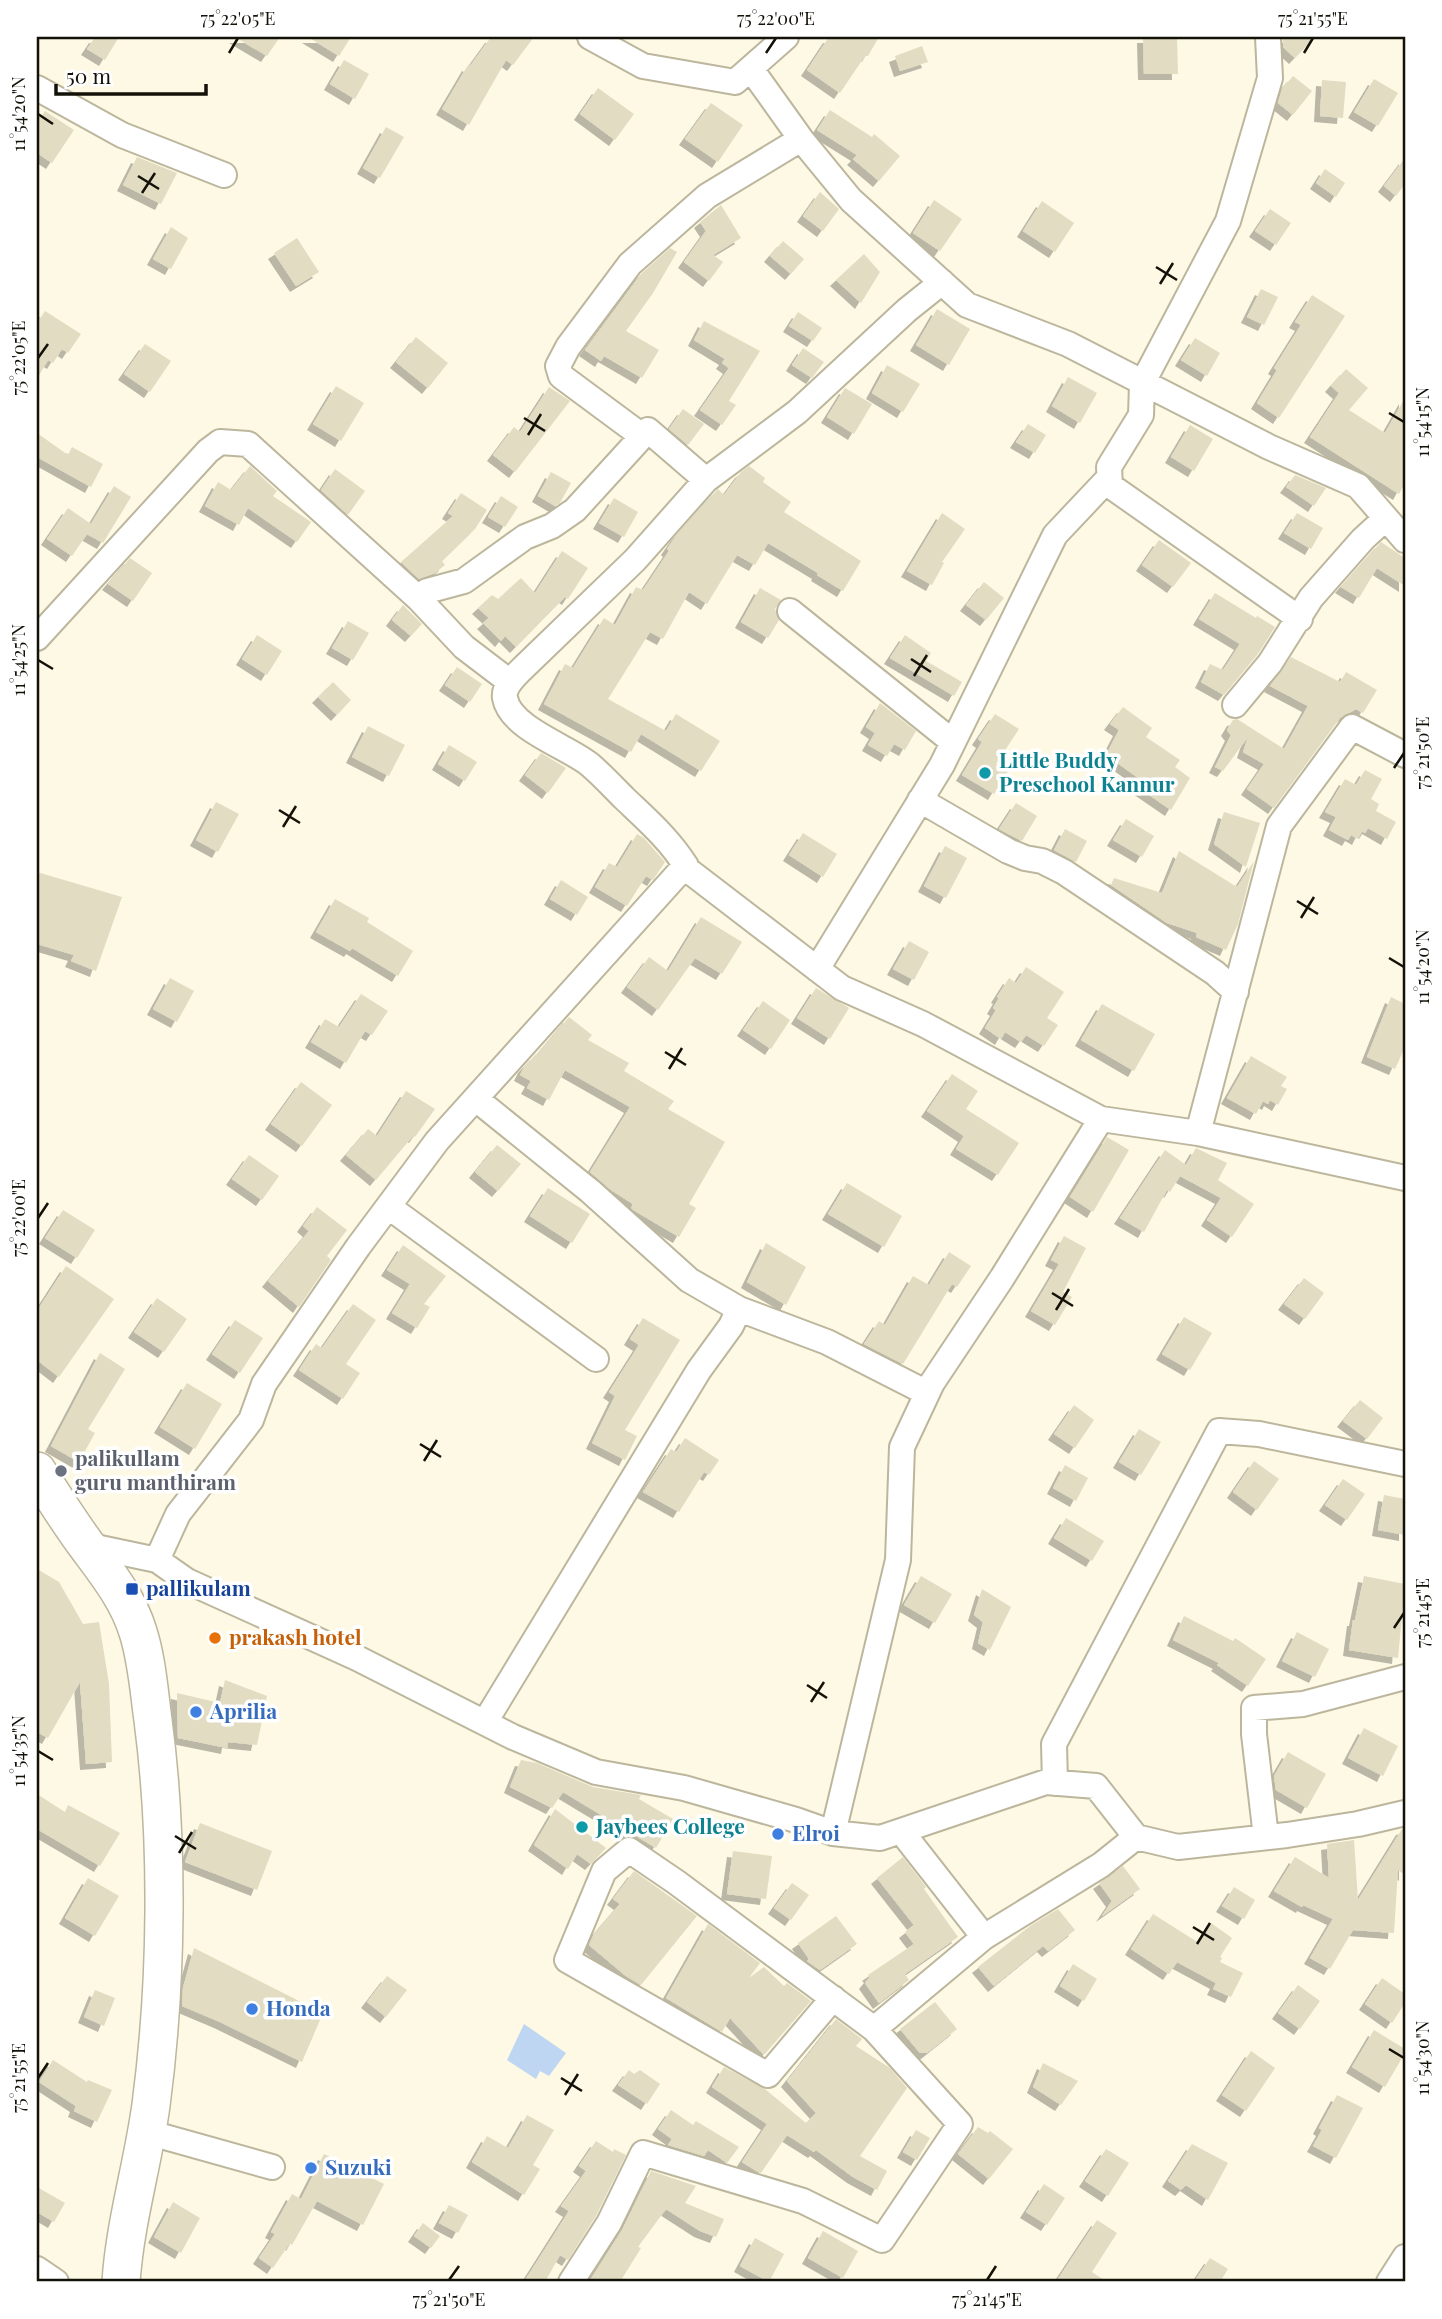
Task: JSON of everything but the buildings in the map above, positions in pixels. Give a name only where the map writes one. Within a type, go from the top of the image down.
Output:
[{"type":"highway","points":[[37,1471],[86,1545],[117,1585],[138,1630],[147,1673],[159,1764],[163,1857],[162,1977],[147,2132],[123,2253],[121,2282]]},
{"type":"street","points":[[590,37],[643,66],[735,82],[786,37]]},
{"type":"street","points":[[1110,486],[1109,467],[1141,415],[1142,384],[1228,221],[1270,78],[1268,37]]},
{"type":"street","points":[[751,69],[851,200],[967,305],[1068,344],[1269,447],[1358,486],[1397,522],[1329,577],[1311,598],[1270,663],[1235,705]]},
{"type":"street","points":[[37,88],[122,135],[224,175]]},
{"type":"street","points":[[642,436],[561,376],[558,366],[568,347],[630,264],[707,196],[802,139]]},
{"type":"street","points":[[157,1560],[178,1514],[251,1420],[264,1384],[358,1247],[437,1140],[686,866],[672,845],[588,763],[537,733],[510,710],[505,700],[505,692],[510,682],[635,560],[706,480],[797,412],[907,310],[942,282]]},
{"type":"street","points":[[418,598],[427,591],[464,581],[525,537],[552,526],[575,510],[648,430],[706,480]]},
{"type":"street","points":[[37,638],[208,451],[220,442],[248,444],[418,598],[464,647],[510,682]]},
{"type":"street","points":[[817,969],[953,742],[1055,535],[1104,482],[1300,619]]},
{"type":"street","points":[[790,611],[953,742]]},
{"type":"street","points":[[1198,1133],[1279,826],[1352,727],[1405,755]]},
{"type":"street","points":[[920,800],[1008,851],[1042,861],[1064,872],[1215,973],[1236,992]]},
{"type":"street","points":[[684,867],[842,988],[923,1024],[1101,1119],[1198,1133],[1405,1178]]},
{"type":"street","points":[[476,1099],[590,1191],[689,1280],[739,1310],[827,1342],[927,1393]]},
{"type":"street","points":[[833,1833],[898,1560],[902,1447],[932,1382],[1002,1278],[1101,1119]]},
{"type":"street","points":[[389,1208],[596,1359]]},
{"type":"street","points":[[485,1722],[699,1370],[731,1326],[739,1310]]},
{"type":"street","points":[[1055,1783],[1054,1744],[1219,1431],[1259,1434],[1405,1464]]},
{"type":"street","points":[[86,1545],[157,1560],[187,1581],[357,1658],[485,1722],[596,1772],[684,1788],[833,1833],[880,1838],[1046,1782],[1096,1786],[1136,1837],[1178,1847],[1266,1838],[1358,1824],[1405,1812]]},
{"type":"street","points":[[1266,1838],[1254,1734],[1254,1708],[1303,1704],[1405,1677]]},
{"type":"street","points":[[901,1831],[984,1937]]},
{"type":"street","points":[[874,2029],[984,1937],[1101,1865],[1136,1837]]},
{"type":"street","points":[[571,2282],[609,2223],[643,2153],[803,2201],[882,2240],[960,2124],[874,2029],[833,1998],[677,1882],[629,1850],[604,1871],[567,1960],[768,2075],[833,1998]]},
{"type":"street","points":[[147,2132],[272,2167]]},
{"type":"street","points":[[1389,2282],[1405,2257]]},
{"type":"street","points":[[37,2269],[56,2282]]},
{"type":"water","points":[[524,2024],[566,2053],[549,2076],[540,2071],[536,2079],[507,2060]]},
{"type":"place","name":"Little Buddy Preschool Kannur","points":[[985,773]]},
{"type":"place","name":"palikullam guru manthiram","points":[[61,1471]]},
{"type":"place","name":"pallikulam","points":[[132,1589]]},
{"type":"place","name":"prakash hotel","points":[[215,1638]]},
{"type":"place","name":"Aprilia","points":[[196,1712]]},
{"type":"place","name":"Jaybees College","points":[[582,1827]]},
{"type":"place","name":"Elroi","points":[[778,1834]]},
{"type":"place","name":"Honda","points":[[252,2009]]},
{"type":"place","name":"Suzuki","points":[[311,2168]]}]
